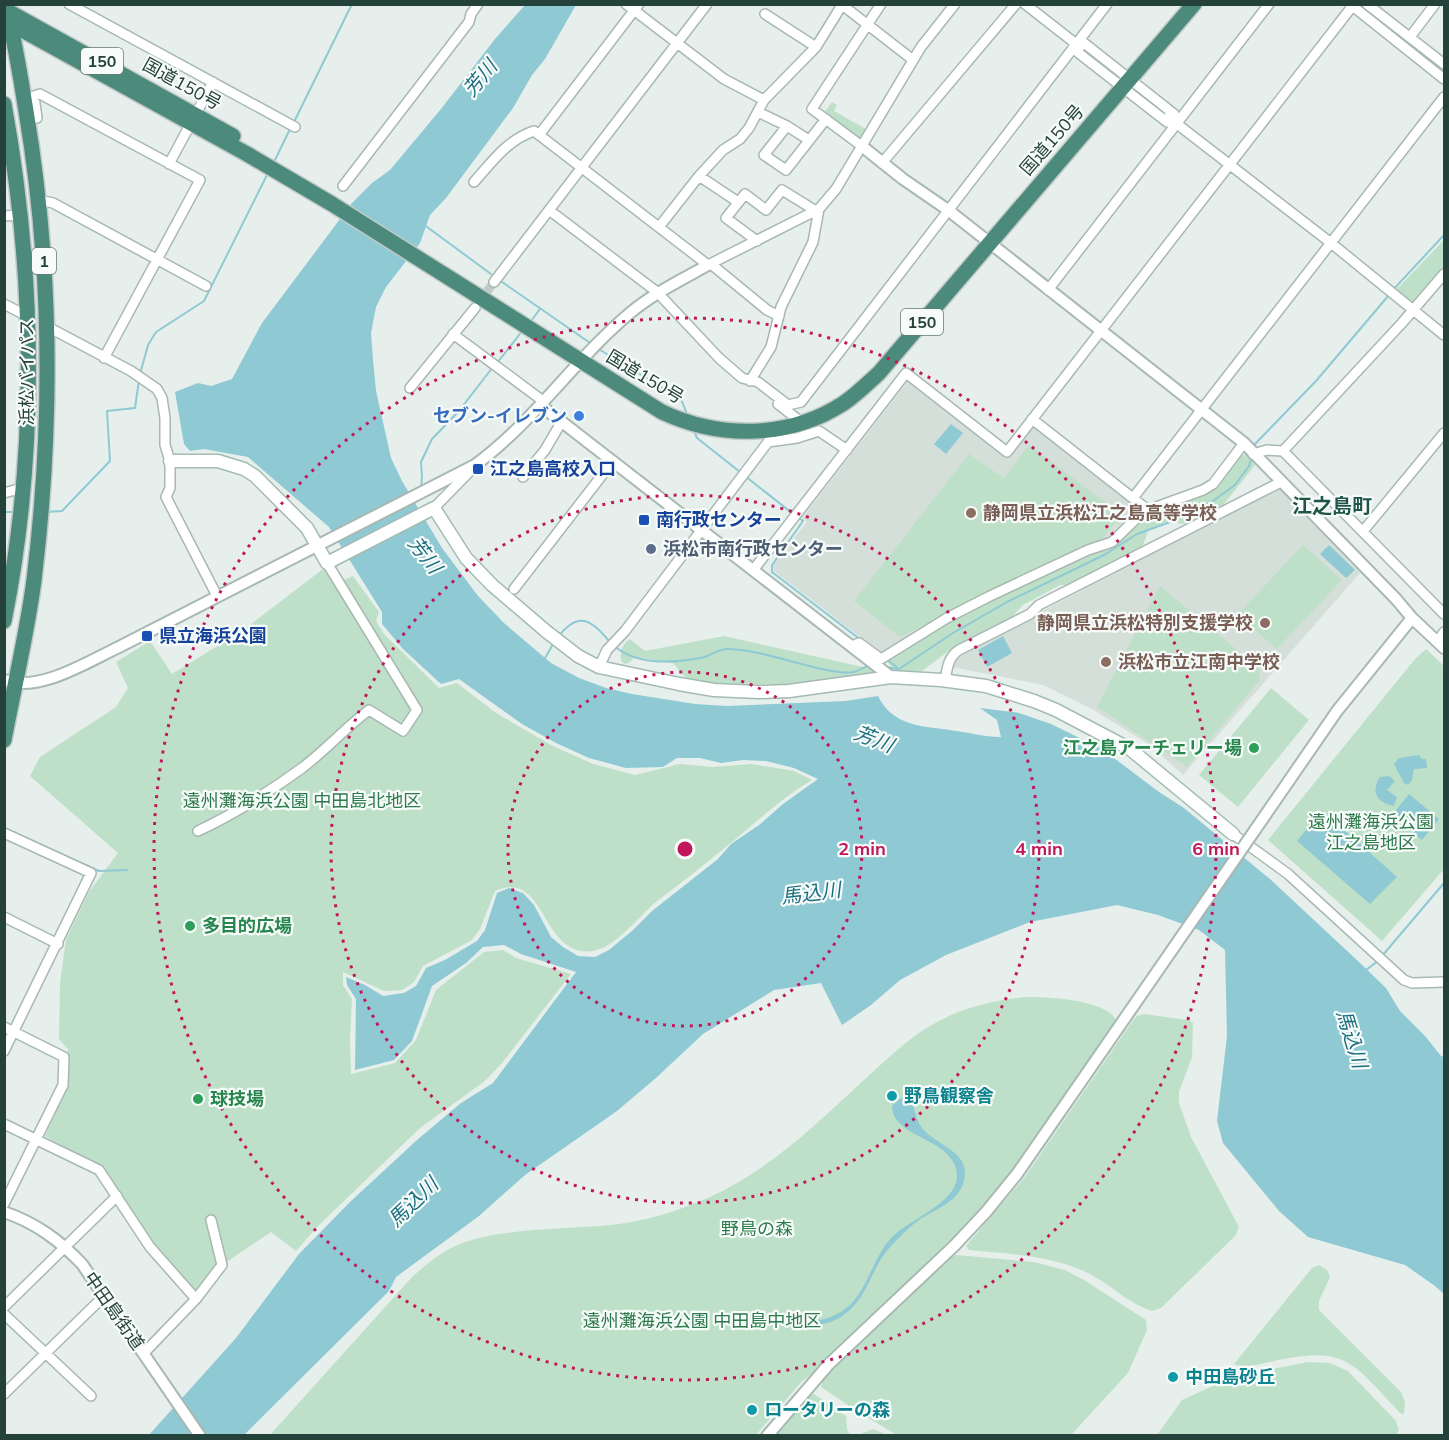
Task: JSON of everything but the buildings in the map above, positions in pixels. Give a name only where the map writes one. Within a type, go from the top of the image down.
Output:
[{"type":"highway","name":"国道150号","points":[[6,13],[194,119],[662,412],[680,420],[718,430],[752,432],[793,426],[844,403],[879,373],[1194,4]]},
{"type":"highway","name":"浜松バイパス","points":[[4,740],[10,682],[28,620],[40,523],[46,452],[48,327],[39,200],[27,117],[6,13]]},
{"type":"highway","name":"浜松バイパス","points":[[4,621],[10,566],[19,522],[27,413],[27,316],[12,216],[5,106]]},
{"type":"main road","points":[[170,460],[218,461],[244,469],[255,476],[307,528],[327,562],[434,508],[466,558],[492,585],[512,604],[578,656],[599,667],[702,688],[759,692],[800,690],[891,677],[945,681],[986,687],[1034,701],[1071,717],[1130,749],[1233,834]]},
{"type":"street","points":[[69,4],[292,125]]},
{"type":"street","points":[[343,186],[469,22],[478,4]]},
{"type":"street","points":[[494,282],[707,4]]},
{"type":"street","points":[[881,4],[812,109],[948,210],[1244,443],[1412,618],[1442,640]]},
{"type":"street","points":[[10,682],[43,681],[70,670],[475,465],[493,452],[629,313],[657,292],[817,210],[837,189],[921,47],[955,4]]},
{"type":"street","points":[[882,163],[1016,4]]},
{"type":"street","points":[[1025,4],[1110,71]]},
{"type":"street","points":[[549,210],[657,292],[719,358],[742,378],[758,382],[788,405],[801,402],[1107,4]]},
{"type":"street","points":[[1048,290],[1269,4]]},
{"type":"street","points":[[1367,4],[1444,64]]},
{"type":"street","points":[[1410,37],[1435,4]]},
{"type":"street","points":[[659,227],[699,176],[723,150],[740,139],[749,128],[764,100],[816,47],[842,5],[913,60]]},
{"type":"street","points":[[754,569],[906,373],[1007,452],[1352,5],[1444,79]]},
{"type":"street","points":[[539,135],[633,7],[724,79],[764,100]]},
{"type":"street","points":[[765,14],[816,47]]},
{"type":"street","points":[[1077,44],[1084,42],[1126,84],[1174,114],[1177,123]]},
{"type":"street","points":[[169,164],[213,82]]},
{"type":"street","points":[[27,117],[37,118],[34,96],[40,94],[200,180],[104,358]]},
{"type":"street","points":[[1133,498],[1444,97]]},
{"type":"street","points":[[758,112],[809,140]]},
{"type":"street","points":[[1168,117],[1444,334]]},
{"type":"street","points":[[787,126],[764,155],[786,170],[826,119]]},
{"type":"street","points":[[474,182],[508,144],[534,131],[767,310],[779,316]]},
{"type":"street","points":[[699,176],[738,202]]},
{"type":"street","points":[[757,241],[726,218],[745,194],[766,210],[782,190],[817,210]]},
{"type":"street","points":[[39,200],[53,203],[206,286]]},
{"type":"street","points":[[750,381],[771,347],[781,307],[813,242],[817,210]]},
{"type":"street","points":[[1283,451],[1415,309],[1444,274]]},
{"type":"street","points":[[4,304],[27,316]]},
{"type":"street","points":[[410,388],[475,308]]},
{"type":"street","points":[[48,327],[158,389],[165,418],[165,446],[170,460],[170,488],[166,497],[217,596]]},
{"type":"street","points":[[453,334],[891,677]]},
{"type":"street","points":[[750,381],[796,418]]},
{"type":"street","points":[[1032,419],[1149,510]]},
{"type":"street","points":[[523,477],[545,450],[562,421]]},
{"type":"street","points":[[599,667],[607,650],[625,631],[768,442],[797,438],[819,431],[846,452]]},
{"type":"street","points":[[1364,530],[1444,434]]},
{"type":"street","points":[[819,436],[846,452]]},
{"type":"street","points":[[852,646],[859,643],[881,659],[972,604],[1088,550],[1112,542],[1142,513],[1213,484],[1244,443]]},
{"type":"street","points":[[1253,454],[1267,450],[1283,451],[1364,530],[1444,614]]},
{"type":"street","points":[[514,589],[613,461]]},
{"type":"street","points":[[434,508],[475,465]]},
{"type":"street","points":[[945,681],[952,654],[1030,614],[1039,605],[1281,482]]},
{"type":"street","points":[[4,493],[22,493]]},
{"type":"street","points":[[198,831],[229,816],[303,767],[351,723],[369,710],[403,731],[417,710],[327,562]]},
{"type":"street","points":[[767,1436],[834,1359],[954,1246],[1017,1174],[1337,711],[1412,618]]},
{"type":"street","points":[[4,833],[91,873],[4,1051]]},
{"type":"street","points":[[1233,834],[1288,874],[1399,976],[1412,983],[1444,982]]},
{"type":"street","points":[[4,916],[58,944]]},
{"type":"street","points":[[4,1027],[64,1057],[63,1085],[4,1204]]},
{"type":"street","points":[[4,1124],[99,1170],[150,1247],[196,1299]]},
{"type":"street","points":[[4,1307],[117,1196]]},
{"type":"street","name":"中田島街道","points":[[4,1212],[40,1228],[64,1246],[82,1264],[200,1436]]},
{"type":"street","points":[[144,1353],[196,1299],[222,1265],[211,1220]]},
{"type":"street","points":[[4,1394],[104,1296]]},
{"type":"street","points":[[4,1314],[91,1396]]},
{"type":"shaded area","name":"静岡県立浜松江之島高等学校","points":[[909,380],[1005,458],[1033,424],[1141,509],[1109,539],[947,614],[881,653],[774,571],[773,564],[807,522],[802,518]]},
{"type":"shaded area","name":"浜松市立江南中学校","points":[[1278,488],[1360,573],[1183,775],[1150,745],[1092,709],[1043,685],[952,667],[954,657]]},
{"type":"green space","points":[[832,102],[837,105],[834,111],[866,129],[859,139],[824,113]]},
{"type":"green space","points":[[1444,240],[1444,271],[1413,304],[1396,290]]},
{"type":"green space","points":[[1029,445],[1122,515],[1103,538],[900,637],[854,601],[969,454],[1004,478]]},
{"type":"green space","points":[[1241,455],[1247,455],[1255,465],[1224,504],[1185,524],[1166,522],[1148,531],[1142,548],[1068,585],[1060,585],[1023,605],[1009,620],[950,650],[922,671],[896,673],[887,661],[949,622],[1032,580],[1114,545],[1147,516],[1214,489]]},
{"type":"green space","points":[[1303,545],[1342,580],[1277,649],[1237,615]]},
{"type":"green space","name":"遠州灘海浜公園 中田島北地区","points":[[323,569],[336,583],[353,576],[379,612],[376,621],[384,634],[439,688],[457,683],[496,713],[553,746],[593,764],[635,775],[680,764],[713,767],[752,764],[794,771],[812,780],[773,808],[657,901],[618,938],[601,949],[593,951],[576,949],[563,941],[552,929],[535,902],[525,892],[512,887],[495,891],[480,929],[472,940],[423,966],[414,982],[402,990],[384,991],[343,972],[343,985],[352,999],[351,1074],[395,1063],[416,1040],[436,990],[484,952],[503,950],[516,958],[571,974],[502,1063],[485,1081],[420,1128],[318,1226],[296,1251],[271,1232],[222,1265],[199,1295],[154,1246],[101,1168],[45,1136],[67,1088],[68,1049],[59,1039],[60,983],[66,939],[89,892],[118,853],[30,776],[40,757],[116,707],[128,688],[116,662],[150,641],[172,674],[242,631]]},
{"type":"green space","points":[[1160,586],[1259,668],[1260,680],[1187,767],[1097,707]]},
{"type":"green space","points":[[724,636],[876,670],[876,676],[788,685],[715,683],[687,679],[673,663],[635,657],[629,663],[625,664],[621,661],[622,648],[630,639],[645,651]]},
{"type":"green space","name":"遠州灘海浜公園 江之島地区","points":[[1426,649],[1444,666],[1444,869],[1382,941],[1268,840],[1415,659]]},
{"type":"green space","name":"江之島アーチェリー場","points":[[1271,688],[1309,720],[1238,807],[1199,775]]},
{"type":"green space","name":"遠州灘海浜公園 中田島中地区","points":[[1025,997],[1088,1003],[1110,1013],[1116,1020],[1023,1157],[993,1196],[948,1244],[815,1372],[802,1381],[756,1435],[269,1436],[413,1276],[449,1249],[465,1242],[505,1233],[610,1225],[648,1219],[710,1197],[753,1173],[792,1145],[896,1051],[921,1032],[964,1010],[988,1003]]},
{"type":"green space","points":[[1144,1014],[1188,1020],[1193,1023],[1192,1057],[1179,1092],[1179,1103],[1191,1137],[1239,1227],[1236,1235],[1161,1308],[1152,1311],[1135,1304],[1088,1273],[1074,1267],[1030,1256],[969,1250],[966,1246],[1024,1178],[1134,1019]]},
{"type":"green space","points":[[956,1255],[1034,1262],[1065,1270],[1146,1320],[1147,1330],[1128,1373],[1071,1435],[897,1435],[821,1387],[823,1379],[844,1357],[947,1259]]},
{"type":"green space","points":[[1319,1265],[1327,1270],[1330,1277],[1319,1301],[1319,1310],[1401,1392],[1405,1402],[1404,1414],[1400,1413],[1357,1369],[1345,1361],[1315,1355],[1257,1365],[1234,1364],[1312,1268]]},
{"type":"green space","points":[[1308,1362],[1330,1363],[1348,1371],[1396,1421],[1399,1430],[1396,1435],[1157,1435],[1182,1400],[1213,1386],[1226,1373],[1247,1374]]},
{"type":"green space","points":[[814,1394],[846,1416],[850,1435],[858,1435],[873,1429],[887,1435],[774,1436],[806,1398]]},
{"type":"water","points":[[525,5],[576,5],[513,108],[446,198],[430,215],[420,243],[386,287],[376,307],[371,333],[376,391],[391,458],[442,548],[478,596],[504,623],[551,663],[579,678],[606,688],[695,704],[727,706],[846,701],[878,696],[892,713],[909,723],[994,737],[1001,737],[997,720],[980,708],[1019,713],[1051,724],[1102,749],[1184,808],[1271,880],[1360,963],[1386,988],[1400,1011],[1444,1057],[1444,1294],[1405,1265],[1308,1237],[1279,1211],[1223,1143],[1217,1121],[1227,1036],[1225,950],[1199,930],[1158,915],[1117,905],[1030,922],[946,955],[900,980],[871,1005],[842,1025],[821,983],[774,990],[703,1034],[617,1111],[525,1175],[479,1216],[396,1277],[389,1291],[244,1435],[148,1436],[236,1338],[299,1254],[350,1202],[417,1140],[461,1103],[493,1083],[576,972],[521,954],[504,945],[483,947],[466,963],[432,986],[412,1041],[394,1060],[355,1070],[356,999],[347,985],[346,977],[383,996],[404,993],[416,986],[426,968],[445,960],[477,941],[485,930],[497,893],[509,888],[523,893],[534,905],[551,937],[563,947],[578,956],[595,957],[609,950],[652,911],[718,859],[731,844],[818,779],[794,768],[766,761],[743,760],[721,763],[700,758],[677,758],[663,767],[626,768],[589,758],[556,743],[522,724],[459,679],[441,684],[403,649],[382,624],[382,612],[329,527],[248,457],[204,449],[190,451],[184,444],[175,392],[198,383],[211,386],[232,379],[262,323],[352,203],[372,183],[390,170]]},
{"type":"water","points":[[951,424],[963,433],[946,454],[934,444]]},
{"type":"water","points":[[1329,545],[1355,570],[1346,578],[1320,554]]},
{"type":"water","points":[[1003,636],[1012,653],[987,667],[978,650]]},
{"type":"water","points":[[1419,755],[1422,759],[1426,759],[1427,768],[1414,769],[1412,780],[1408,785],[1404,783],[1394,764],[1399,758]]},
{"type":"water","points":[[1389,776],[1395,781],[1387,790],[1397,797],[1394,806],[1379,799],[1376,792],[1380,777]]},
{"type":"water","points":[[1409,794],[1439,819],[1422,840],[1392,815]]},
{"type":"water","points":[[1322,810],[1397,877],[1370,904],[1297,841]]},
{"type":"water","points":[[903,1098],[912,1103],[925,1132],[960,1158],[965,1173],[961,1188],[952,1199],[917,1221],[893,1243],[881,1259],[864,1292],[847,1313],[824,1324],[816,1325],[800,1324],[777,1317],[775,1312],[778,1311],[801,1319],[823,1319],[849,1306],[863,1288],[879,1255],[893,1236],[950,1194],[957,1176],[954,1163],[936,1146],[902,1126],[895,1117],[892,1106]]},
{"type":"waterway","points":[[294,122],[352,4]]},
{"type":"waterway","points":[[1359,4],[1444,71]]},
{"type":"waterway","points":[[274,162],[291,127]]},
{"type":"waterway","points":[[140,374],[148,345],[156,332],[204,301],[268,173]]},
{"type":"waterway","points":[[423,224],[491,274]]},
{"type":"waterway","points":[[1392,291],[1444,235]]},
{"type":"waterway","points":[[502,282],[593,345]]},
{"type":"waterway","points":[[1254,448],[1255,444],[1316,381],[1389,295]]},
{"type":"waterway","points":[[531,321],[540,309]]},
{"type":"waterway","points":[[497,363],[523,330]]},
{"type":"waterway","points":[[597,348],[681,399],[687,414]]},
{"type":"waterway","points":[[421,489],[421,462],[432,439],[458,412],[493,367]]},
{"type":"waterway","points":[[46,512],[62,511],[110,461],[107,411],[135,408],[139,380]]},
{"type":"waterway","points":[[694,431],[697,438],[740,472]]},
{"type":"waterway","points":[[885,667],[899,669],[953,633],[1007,602],[1104,555],[1137,534],[1173,521],[1210,503],[1235,485],[1249,466],[1252,456]]},
{"type":"waterway","points":[[745,476],[792,513]]},
{"type":"waterway","points":[[4,512],[14,512]]},
{"type":"waterway","points":[[797,516],[803,521],[772,565],[772,572],[861,640]]},
{"type":"waterway","points":[[558,637],[572,624],[584,621],[596,627],[609,641]]},
{"type":"waterway","points":[[544,660],[553,644]]},
{"type":"waterway","points":[[613,645],[633,657],[667,662],[701,658],[727,649],[762,654],[846,673],[870,666]]},
{"type":"waterway","points":[[887,660],[897,667]]},
{"type":"waterway","points":[[4,828],[99,871],[127,870]]},
{"type":"waterway","points":[[1382,956],[1444,883]]},
{"type":"waterway","points":[[1366,970],[1378,961]]},
{"type":"tunnel","points":[[1110,71],[1168,117]]},
{"type":"tunnel","points":[[479,302],[494,282]]},
{"type":"place","name":"セブン-イレブン","points":[[579,416]]},
{"type":"place","name":"江之島高校入口","points":[[478,469]]},
{"type":"place","name":"静岡県立浜松江之島高等学校","points":[[971,513]]},
{"type":"place","name":"南行政センター","points":[[644,520]]},
{"type":"place","name":"浜松市南行政センター","points":[[651,549]]},
{"type":"place","name":"静岡県立浜松特別支援学校","points":[[1265,623]]},
{"type":"place","name":"県立海浜公園","points":[[147,636]]},
{"type":"place","name":"浜松市立江南中学校","points":[[1106,662]]},
{"type":"place","name":"江之島アーチェリー場","points":[[1254,748]]},
{"type":"place","name":"多目的広場","points":[[190,926]]},
{"type":"place","name":"野鳥観察舎","points":[[892,1096]]},
{"type":"place","name":"球技場","points":[[198,1099]]},
{"type":"place","name":"中田島砂丘","points":[[1173,1377]]},
{"type":"place","name":"ロータリーの森","points":[[752,1410]]},
{"type":"district","name":"江之島町","points":[[1332,506]]},
{"type":"water label","name":"芳川","points":[[480,78]]},
{"type":"water label","name":"芳川","points":[[425,555]]},
{"type":"water label","name":"芳川","points":[[874,739]]},
{"type":"water label","name":"馬込川","points":[[811,893]]},
{"type":"water label","name":"馬込川","points":[[1352,1039]]},
{"type":"water label","name":"馬込川","points":[[413,1202]]},
{"type":"park label","name":"野鳥の森","points":[[757,1229]]}]
